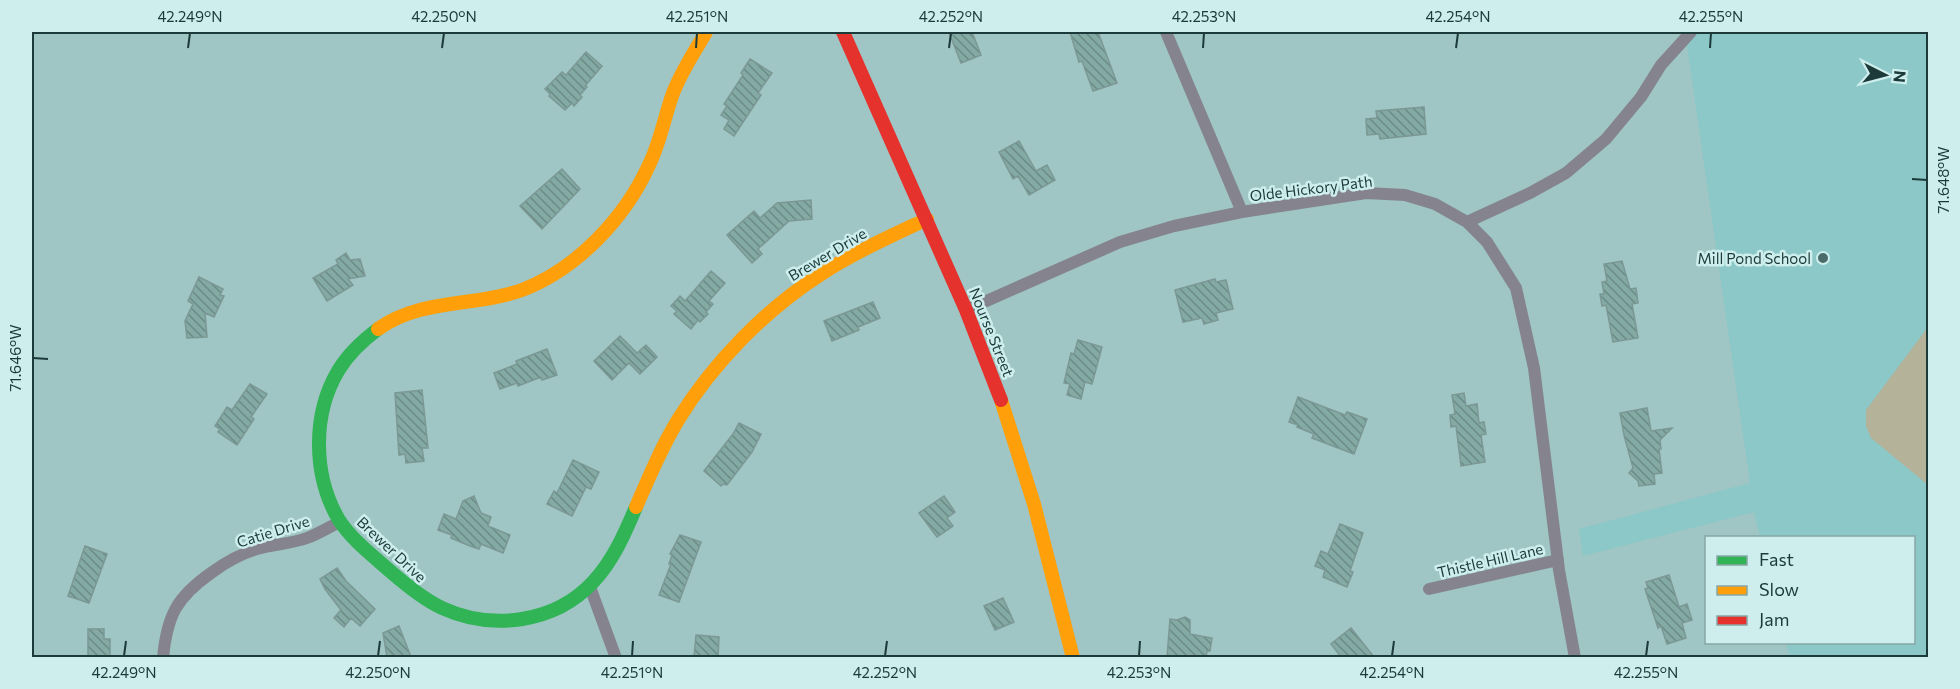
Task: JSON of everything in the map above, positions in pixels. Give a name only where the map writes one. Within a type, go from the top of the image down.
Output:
[{"type":"street","name":"Brewer Drive","points":[[706,32],[674,91],[660,138],[634,192],[619,215],[587,248],[557,271],[515,292],[477,301],[428,308],[395,319],[358,343],[349,354],[334,379],[325,402],[319,443],[323,479],[333,508],[340,522],[370,555],[423,599],[448,612],[474,619],[499,621],[530,618],[561,607],[590,588],[604,570],[627,527],[660,451],[684,409],[722,362],[765,319],[805,285],[850,257],[927,219]]},
{"type":"street","name":"Nourse Street","points":[[843,32],[927,219],[994,378],[1034,504],[1073,657]]},
{"type":"street","points":[[1166,32],[1242,212]]},
{"type":"street","points":[[1467,222],[1530,193],[1566,172],[1606,139],[1641,97],[1661,65],[1691,32]]},
{"type":"street","name":"Olde Hickory Path","points":[[966,310],[1120,242],[1174,226],[1242,212],[1366,193],[1405,195],[1435,204],[1467,222],[1487,242],[1516,288],[1534,368],[1558,560],[1575,657]]},
{"type":"street","name":"Catie Drive","points":[[163,657],[165,639],[172,616],[184,595],[191,588],[224,564],[243,554],[265,546],[306,539],[340,522]]},
{"type":"street","name":"Thistle Hill Lane","points":[[1429,589],[1558,560]]},
{"type":"street","points":[[590,588],[616,657]]},
{"type":"shaded area","name":"Mill Pond School","points":[[1685,32],[1928,32],[1928,657],[1790,657],[1786,644],[1915,644],[1915,536],[1760,536],[1754,512],[1583,556],[1579,529],[1750,483]]},
{"type":"shaded area","points":[[1928,327],[1928,485],[1871,438],[1866,426],[1866,410]]},
{"type":"building","points":[[951,32],[972,32],[981,55],[961,63],[950,35],[952,35]]},
{"type":"building","points":[[1070,32],[1098,32],[1117,83],[1093,91],[1082,61],[1079,62]]},
{"type":"building","points":[[586,52],[602,66],[585,86],[587,87],[580,95],[582,97],[574,106],[572,103],[565,110],[549,96],[550,94],[545,89],[562,72],[566,75]]},
{"type":"building","points":[[750,59],[772,73],[758,93],[761,95],[734,136],[724,129],[729,120],[721,115],[727,106],[724,104],[743,75],[741,73]]},
{"type":"building","points":[[1424,107],[1426,134],[1380,139],[1379,134],[1367,135],[1366,119],[1377,118],[1376,111]]},
{"type":"building","points":[[1019,141],[1036,171],[1047,165],[1055,180],[1029,195],[1018,176],[1013,179],[999,152]]},
{"type":"building","points":[[562,169],[580,189],[542,229],[520,206]]},
{"type":"building","points":[[811,200],[812,219],[789,221],[758,249],[762,254],[752,263],[727,235],[754,211],[760,218],[777,203]]},
{"type":"building","points":[[346,253],[350,260],[360,259],[365,276],[348,279],[353,285],[327,301],[313,278],[338,264],[336,260]]},
{"type":"building","points":[[1622,261],[1630,289],[1636,288],[1638,303],[1632,304],[1638,338],[1613,342],[1606,305],[1602,306],[1600,294],[1604,294],[1602,282],[1607,281],[1604,264]]},
{"type":"building","points":[[711,271],[725,283],[709,301],[713,304],[706,312],[708,314],[700,322],[698,320],[691,329],[674,314],[677,311],[671,306],[680,296],[685,301]]},
{"type":"building","points":[[199,277],[223,289],[220,295],[224,296],[214,317],[205,313],[207,337],[187,338],[185,321],[193,304],[188,301]]},
{"type":"building","points":[[1215,279],[1216,282],[1226,280],[1233,309],[1216,313],[1218,320],[1204,324],[1202,318],[1183,322],[1175,290]]},
{"type":"building","points":[[873,302],[880,318],[832,341],[824,321]]},
{"type":"building","points":[[620,336],[637,353],[646,345],[657,357],[640,374],[629,363],[612,380],[594,361]]},
{"type":"building","points":[[1078,340],[1102,347],[1092,384],[1085,382],[1081,399],[1067,395],[1070,384],[1064,383],[1071,353],[1074,354]]},
{"type":"building","points":[[547,349],[557,375],[542,380],[541,377],[518,386],[517,383],[500,389],[494,373],[517,364],[516,361]]},
{"type":"building","points":[[250,384],[267,394],[251,417],[254,419],[237,445],[218,432],[220,429],[215,426],[227,407],[232,410]]},
{"type":"building","points":[[422,390],[428,448],[422,448],[424,461],[406,463],[405,454],[399,455],[395,393]]},
{"type":"building","points":[[1464,393],[1466,406],[1477,404],[1479,423],[1484,422],[1486,434],[1481,435],[1485,462],[1461,466],[1456,426],[1451,427],[1450,415],[1455,414],[1452,395]]},
{"type":"building","points":[[1298,397],[1345,415],[1347,412],[1367,419],[1354,454],[1312,438],[1314,434],[1289,422]]},
{"type":"building","points":[[1647,408],[1651,431],[1672,428],[1660,440],[1662,473],[1654,474],[1655,484],[1639,486],[1638,481],[1629,473],[1633,468],[1620,413]]},
{"type":"building","points":[[739,423],[761,434],[752,452],[727,485],[721,486],[704,471]]},
{"type":"building","points":[[573,460],[599,472],[591,489],[586,487],[572,516],[547,504],[554,491],[557,493]]},
{"type":"building","points":[[474,496],[481,513],[491,517],[488,526],[510,535],[503,553],[481,544],[479,549],[470,546],[438,530],[444,514],[456,519],[463,501]]},
{"type":"building","points":[[944,496],[955,512],[947,518],[953,526],[937,537],[919,513]]},
{"type":"building","points":[[1340,524],[1363,533],[1347,587],[1323,577],[1325,570],[1315,566],[1321,551],[1328,554]]},
{"type":"building","points":[[680,535],[701,542],[679,602],[659,595],[671,564],[669,564],[672,555],[670,554]]},
{"type":"building","points":[[85,546],[107,554],[89,603],[68,596]]},
{"type":"building","points":[[337,568],[346,581],[375,609],[360,626],[351,618],[344,627],[334,618],[341,610],[320,579]]},
{"type":"building","points":[[1669,575],[1679,607],[1687,604],[1692,620],[1682,623],[1686,638],[1667,644],[1661,626],[1658,628],[1645,589],[1648,588],[1646,582]]},
{"type":"building","points":[[1003,598],[1014,622],[995,630],[984,606]]},
{"type":"building","points":[[1185,617],[1190,620],[1190,634],[1212,638],[1210,651],[1207,651],[1206,657],[1167,657],[1170,619],[1177,620]]},
{"type":"building","points":[[399,626],[411,657],[387,657],[383,633]]},
{"type":"building","points":[[1351,628],[1374,657],[1341,657],[1331,644]]},
{"type":"building","points":[[88,629],[104,629],[104,639],[110,639],[110,657],[88,657]]},
{"type":"building","points":[[696,635],[719,637],[718,657],[694,657]]},
{"type":"traffic: fast","points":[[378,329],[346,359],[330,388],[320,426],[320,465],[330,503],[344,527],[369,553],[421,596],[442,608],[461,615],[502,621],[522,619],[560,607],[578,596],[607,565],[636,507]]},
{"type":"traffic: slow","points":[[378,329],[412,312],[522,290],[562,269],[597,240],[627,204],[639,185],[656,148],[675,88],[706,32]]},
{"type":"traffic: slow","points":[[636,507],[678,420],[707,378],[760,321],[800,288],[834,266],[927,219]]},
{"type":"traffic: slow","points":[[1001,400],[1034,504],[1073,658]]},
{"type":"traffic: jam","points":[[843,32],[966,310],[1001,400]]},
{"type":"place","name":"Mill Pond School","points":[[1823,258]]}]
